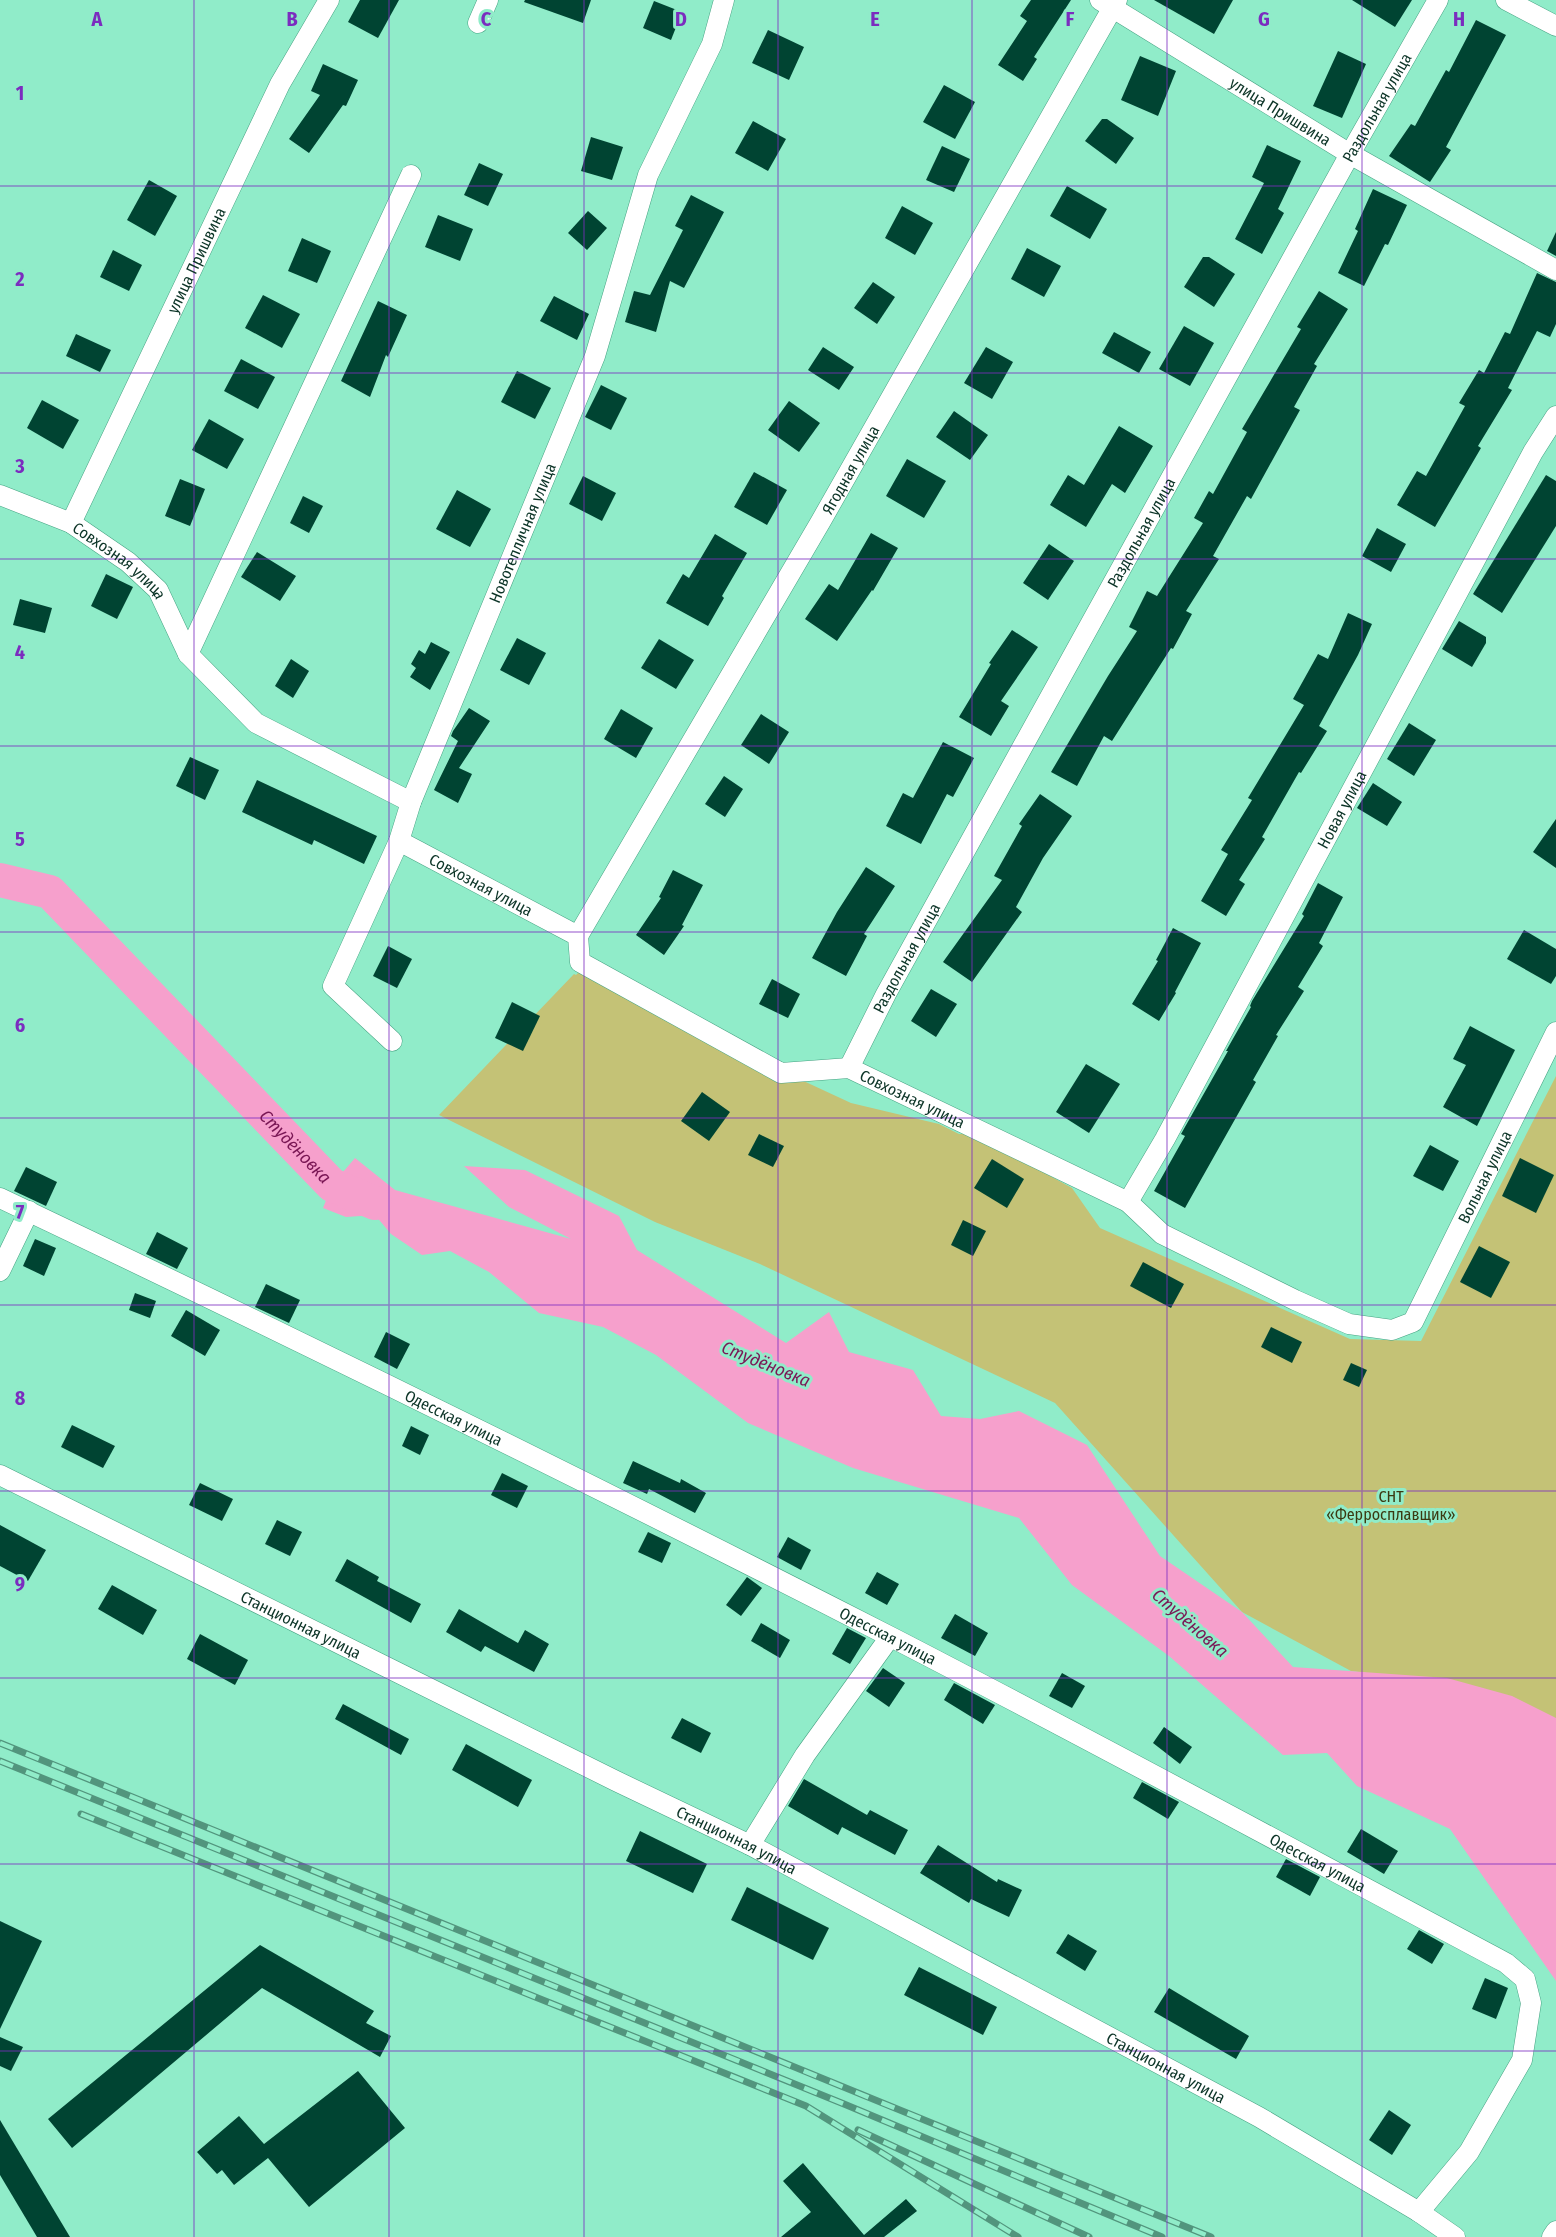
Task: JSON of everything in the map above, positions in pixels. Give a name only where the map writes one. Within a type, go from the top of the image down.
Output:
[{"type":"street","name":"улица Пришвина","points":[[71,523],[280,84],[329,0]]},
{"type":"street","points":[[478,23],[488,0]]},
{"type":"street","name":"Новотепличная улица","points":[[392,1041],[333,986],[399,841],[411,802],[595,356],[648,175],[712,44],[724,0]]},
{"type":"street","name":"Раздольная улица","points":[[849,1068],[897,974],[1350,154],[1438,0]]},
{"type":"street","points":[[1506,0],[1556,26]]},
{"type":"street","name":"улица Пришвина","points":[[1110,3],[1350,154],[1556,270]]},
{"type":"street","name":"Ягодная улица","points":[[578,936],[821,521],[1110,3]]},
{"type":"street","points":[[188,654],[411,175]]},
{"type":"street","name":"Новая улица","points":[[1128,1202],[1165,1139],[1533,452],[1556,416]]},
{"type":"street","name":"Совхозная улица","points":[[0,495],[71,523],[128,562],[158,590],[188,654],[256,723],[411,802]]},
{"type":"street","name":"Совхозная улица","points":[[399,841],[578,936],[580,962],[781,1073],[849,1068],[1128,1202],[1162,1234],[1295,1300],[1349,1324],[1392,1330],[1413,1322]]},
{"type":"street","name":"Вольная улица","points":[[1413,1322],[1556,1032]]},
{"type":"street","name":"Одесская улица","points":[[0,1198],[298,1340],[890,1637],[1168,1782],[1506,1963],[1525,1979],[1531,2002],[1522,2060],[1469,2152],[1419,2212]]},
{"type":"street","points":[[0,1271],[29,1211]]},
{"type":"street","name":"Станционная улица","points":[[0,1475],[615,1781],[750,1845],[1189,2078],[1419,2212],[1455,2237]]},
{"type":"street","points":[[750,1845],[805,1755],[890,1637]]},
{"type":"street","points":[[1552,2237],[1556,2231]]},
{"type":"green space","name":"СНТ «Ферросплавщик»","points":[[580,971],[689,1028],[851,1103],[939,1124],[959,1134],[974,1134],[1072,1188],[1100,1228],[1350,1339],[1421,1341],[1556,1076],[1556,1720],[1482,1688],[1351,1671],[1242,1612],[1055,1403],[760,1264],[655,1222],[439,1115],[574,974]]},
{"type":"water","points":[[355,1158],[395,1190],[571,1239],[509,1207],[464,1166],[525,1170],[619,1216],[637,1250],[786,1343],[829,1312],[849,1352],[913,1370],[941,1416],[980,1419],[1019,1411],[1087,1445],[1160,1556],[1242,1612],[1293,1667],[1447,1678],[1512,1696],[1556,1718],[1556,1981],[1450,1829],[1357,1786],[1327,1753],[1283,1755],[1169,1656],[1072,1585],[1019,1518],[853,1468],[748,1423],[656,1355],[603,1327],[539,1313],[489,1272],[450,1251],[422,1255],[391,1234],[375,1215],[346,1217],[323,1208],[332,1185]]},
{"type":"building","points":[[360,0],[399,0],[378,38],[348,22]]},
{"type":"building","points":[[525,0],[591,0],[583,23],[524,2]]},
{"type":"building","points":[[1031,0],[1071,0],[1034,57],[1037,59],[1023,81],[998,65],[1027,21],[1020,16]]},
{"type":"building","points":[[1154,0],[1233,0],[1214,34]]},
{"type":"building","points":[[1352,0],[1412,0],[1395,27]]},
{"type":"building","points":[[654,1],[682,12],[671,40],[643,28]]},
{"type":"building","points":[[1476,20],[1506,35],[1446,147],[1451,150],[1430,182],[1389,156],[1411,124],[1415,126],[1446,70],[1449,72]]},
{"type":"building","points":[[768,30],[804,47],[789,80],[752,63]]},
{"type":"building","points":[[1338,51],[1366,64],[1342,118],[1313,106]]},
{"type":"building","points":[[1140,56],[1176,71],[1158,116],[1121,100]]},
{"type":"building","points":[[323,64],[358,80],[346,106],[343,105],[309,153],[289,139],[320,95],[311,91]]},
{"type":"building","points":[[944,85],[975,102],[955,139],[923,122]]},
{"type":"building","points":[[1102,119],[1107,119],[1134,138],[1116,164],[1085,141]]},
{"type":"building","points":[[753,121],[786,139],[768,171],[735,153]]},
{"type":"building","points":[[591,137],[623,147],[612,180],[581,171]]},
{"type":"building","points":[[1267,145],[1301,161],[1278,209],[1284,213],[1262,254],[1235,239],[1264,183],[1252,177]]},
{"type":"building","points":[[942,146],[970,159],[954,192],[926,180]]},
{"type":"building","points":[[479,163],[503,174],[488,206],[464,195]]},
{"type":"building","points":[[149,180],[177,196],[155,236],[127,220]]},
{"type":"building","points":[[1067,186],[1107,209],[1090,239],[1050,216]]},
{"type":"building","points":[[1373,189],[1407,205],[1388,245],[1385,244],[1364,286],[1338,273],[1358,231],[1355,229]]},
{"type":"building","points":[[691,195],[724,212],[684,288],[670,281],[656,332],[625,322],[634,291],[650,295],[683,230],[675,226]]},
{"type":"building","points":[[902,206],[933,223],[915,255],[885,238]]},
{"type":"building","points":[[588,211],[607,228],[587,250],[568,233]]},
{"type":"building","points":[[438,215],[473,229],[460,261],[425,247]]},
{"type":"building","points":[[1556,232],[1556,256],[1547,251]]},
{"type":"building","points":[[302,238],[331,251],[317,283],[288,271]]},
{"type":"building","points":[[1027,248],[1061,266],[1044,297],[1011,279]]},
{"type":"building","points":[[113,250],[142,265],[129,291],[100,277]]},
{"type":"building","points":[[1203,257],[1209,257],[1235,274],[1214,307],[1184,287]]},
{"type":"building","points":[[1537,273],[1556,282],[1556,324],[1550,337],[1537,331],[1508,388],[1512,390],[1478,446],[1481,448],[1435,527],[1397,505],[1417,471],[1426,476],[1465,406],[1459,403],[1479,370],[1484,373],[1505,332],[1510,334]]},
{"type":"building","points":[[873,282],[895,297],[877,324],[854,308]]},
{"type":"building","points":[[1319,291],[1348,309],[1314,364],[1317,366],[1294,407],[1300,410],[1251,499],[1247,496],[1213,556],[1219,559],[1186,611],[1192,614],[1173,649],[1171,648],[1112,741],[1104,736],[1077,786],[1051,772],[1137,631],[1129,627],[1147,591],[1157,596],[1203,523],[1194,518],[1209,491],[1213,494],[1247,432],[1242,429],[1301,329],[1297,327]]},
{"type":"building","points":[[263,295],[300,314],[282,348],[245,328]]},
{"type":"building","points":[[554,296],[589,314],[577,340],[540,321]]},
{"type":"building","points":[[378,301],[407,315],[388,357],[386,355],[370,397],[341,381]]},
{"type":"building","points":[[1184,326],[1214,343],[1190,386],[1159,369]]},
{"type":"building","points":[[1114,332],[1151,352],[1139,373],[1102,353]]},
{"type":"building","points":[[76,334],[111,350],[100,372],[66,356]]},
{"type":"building","points":[[823,347],[854,367],[839,390],[808,370]]},
{"type":"building","points":[[986,347],[1013,362],[992,399],[964,383]]},
{"type":"building","points":[[241,359],[275,377],[258,409],[224,391]]},
{"type":"building","points":[[517,371],[551,388],[535,419],[501,402]]},
{"type":"building","points":[[601,385],[627,398],[611,430],[585,417]]},
{"type":"building","points":[[42,400],[79,420],[63,449],[27,428]]},
{"type":"building","points":[[789,401],[820,423],[799,452],[768,430]]},
{"type":"building","points":[[954,411],[988,435],[970,460],[936,437]]},
{"type":"building","points":[[209,419],[244,439],[227,469],[192,450]]},
{"type":"building","points":[[1119,426],[1153,446],[1125,493],[1112,484],[1086,527],[1050,505],[1068,475],[1084,485]]},
{"type":"building","points":[[907,459],[946,481],[924,518],[886,496]]},
{"type":"building","points":[[754,472],[787,490],[767,525],[734,507]]},
{"type":"building","points":[[1546,475],[1556,481],[1556,526],[1502,613],[1473,594]]},
{"type":"building","points":[[583,476],[616,493],[602,521],[569,504]]},
{"type":"building","points":[[180,479],[205,489],[190,526],[165,516]]},
{"type":"building","points":[[457,490],[491,509],[470,547],[436,529]]},
{"type":"building","points":[[303,496],[323,506],[309,533],[290,523]]},
{"type":"building","points":[[1377,528],[1406,544],[1391,572],[1362,556]]},
{"type":"building","points":[[871,533],[898,548],[873,591],[837,641],[805,619],[829,584],[838,590]]},
{"type":"building","points":[[715,534],[747,553],[708,626],[666,603],[683,574],[689,578]]},
{"type":"building","points":[[1049,544],[1074,561],[1048,600],[1023,583]]},
{"type":"building","points":[[257,552],[296,576],[280,601],[241,577]]},
{"type":"building","points":[[106,574],[133,587],[117,619],[91,606]]},
{"type":"building","points":[[20,599],[52,608],[45,633],[13,625]]},
{"type":"building","points":[[1348,613],[1372,624],[1358,655],[1319,726],[1327,731],[1301,773],[1299,772],[1262,837],[1265,839],[1239,880],[1245,884],[1226,916],[1201,901],[1228,854],[1221,850],[1252,800],[1248,798],[1304,705],[1293,699],[1318,654],[1328,659]]},
{"type":"building","points":[[1459,621],[1486,637],[1486,643],[1472,667],[1442,649]]},
{"type":"building","points":[[1012,630],[1038,647],[1001,701],[1009,706],[991,736],[959,717],[991,664],[989,663]]},
{"type":"building","points":[[517,638],[546,653],[529,685],[500,670]]},
{"type":"building","points":[[659,639],[694,660],[676,689],[641,668]]},
{"type":"building","points":[[431,642],[450,652],[430,690],[410,677],[416,668],[411,664],[419,650],[425,654]]},
{"type":"building","points":[[291,659],[309,671],[293,698],[275,686]]},
{"type":"building","points":[[469,708],[490,721],[459,768],[472,774],[458,803],[434,790],[458,741],[451,736],[453,731]]},
{"type":"building","points":[[621,709],[653,728],[636,758],[604,739]]},
{"type":"building","points":[[761,714],[789,732],[769,764],[741,745]]},
{"type":"building","points":[[1409,723],[1436,740],[1414,776],[1387,759]]},
{"type":"building","points":[[943,742],[974,758],[953,797],[947,794],[921,844],[886,826],[903,793],[913,798]]},
{"type":"building","points":[[190,757],[219,770],[205,800],[176,786]]},
{"type":"building","points":[[724,776],[743,789],[725,817],[705,804]]},
{"type":"building","points":[[257,780],[377,836],[364,864],[314,840],[312,845],[242,812]]},
{"type":"building","points":[[1373,783],[1402,802],[1387,826],[1357,808]]},
{"type":"building","points":[[1040,794],[1072,816],[1043,858],[1016,907],[1022,912],[972,982],[943,962],[1002,880],[994,876],[1022,826],[1019,824]]},
{"type":"building","points":[[1556,819],[1556,868],[1533,852]]},
{"type":"building","points":[[866,867],[895,886],[864,934],[867,936],[846,976],[812,958],[837,912]]},
{"type":"building","points":[[673,870],[703,885],[682,925],[684,926],[664,955],[636,935],[661,898],[659,897]]},
{"type":"building","points":[[1318,883],[1343,897],[1319,943],[1323,946],[1298,987],[1304,991],[1276,1035],[1278,1036],[1253,1080],[1256,1082],[1185,1208],[1154,1191],[1185,1136],[1181,1134],[1228,1051],[1226,1051],[1251,1007],[1252,1001],[1304,916],[1302,914]]},
{"type":"building","points":[[1173,928],[1201,943],[1159,1021],[1132,1004],[1158,961],[1156,960]]},
{"type":"building","points":[[1524,930],[1556,949],[1556,976],[1551,984],[1507,959]]},
{"type":"building","points":[[388,946],[412,959],[397,988],[373,976]]},
{"type":"building","points":[[772,979],[800,994],[788,1018],[759,1004]]},
{"type":"building","points":[[931,989],[957,1004],[936,1037],[911,1021]]},
{"type":"building","points":[[512,1002],[540,1016],[523,1051],[495,1038]]},
{"type":"building","points":[[1470,1026],[1515,1050],[1477,1126],[1443,1107],[1466,1065],[1453,1059]]},
{"type":"building","points":[[1086,1064],[1120,1084],[1089,1133],[1056,1112]]},
{"type":"building","points":[[702,1092],[730,1112],[709,1141],[681,1121]]},
{"type":"building","points":[[759,1134],[784,1146],[773,1167],[748,1155]]},
{"type":"building","points":[[1430,1145],[1459,1161],[1443,1191],[1413,1176]]},
{"type":"building","points":[[1520,1158],[1554,1175],[1536,1213],[1502,1196]]},
{"type":"building","points":[[992,1159],[1024,1179],[1007,1208],[974,1188]]},
{"type":"building","points":[[26,1167],[57,1182],[46,1206],[14,1191]]},
{"type":"building","points":[[963,1220],[986,1231],[973,1256],[951,1245]]},
{"type":"building","points":[[157,1232],[188,1248],[177,1269],[146,1254]]},
{"type":"building","points":[[35,1239],[56,1248],[44,1276],[23,1266]]},
{"type":"building","points":[[1479,1246],[1510,1262],[1491,1298],[1460,1282]]},
{"type":"building","points":[[1143,1262],[1184,1284],[1171,1308],[1130,1286]]},
{"type":"building","points":[[266,1284],[300,1300],[289,1323],[255,1307]]},
{"type":"building","points":[[135,1293],[156,1301],[150,1318],[129,1310]]},
{"type":"building","points":[[186,1310],[220,1330],[205,1356],[171,1336]]},
{"type":"building","points":[[1271,1327],[1302,1342],[1292,1363],[1261,1347]]},
{"type":"building","points":[[386,1332],[410,1344],[397,1369],[374,1357]]},
{"type":"building","points":[[1351,1363],[1367,1370],[1359,1387],[1343,1380]]},
{"type":"building","points":[[72,1425],[115,1446],[103,1468],[61,1447]]},
{"type":"building","points":[[411,1426],[429,1435],[420,1455],[402,1446]]},
{"type":"building","points":[[633,1461],[680,1483],[681,1479],[706,1493],[695,1513],[649,1489],[647,1494],[623,1483]]},
{"type":"building","points":[[502,1473],[528,1486],[517,1508],[491,1495]]},
{"type":"building","points":[[200,1483],[233,1499],[222,1521],[189,1505]]},
{"type":"building","points":[[277,1520],[302,1532],[290,1556],[265,1544]]},
{"type":"building","points":[[0,1525],[46,1550],[28,1581],[0,1566]]},
{"type":"building","points":[[648,1532],[671,1543],[662,1563],[638,1552]]},
{"type":"building","points":[[788,1537],[811,1550],[801,1570],[777,1557]]},
{"type":"building","points":[[347,1559],[379,1577],[377,1581],[421,1604],[411,1623],[335,1581]]},
{"type":"building","points":[[877,1572],[899,1584],[887,1605],[865,1593]]},
{"type":"building","points":[[747,1577],[762,1588],[741,1616],[726,1605]]},
{"type":"building","points":[[112,1585],[157,1610],[143,1635],[98,1609]]},
{"type":"building","points":[[459,1609],[518,1643],[525,1630],[549,1644],[534,1672],[485,1646],[481,1652],[446,1632]]},
{"type":"building","points":[[955,1614],[988,1633],[975,1656],[941,1638]]},
{"type":"building","points":[[761,1623],[790,1640],[780,1658],[751,1641]]},
{"type":"building","points":[[847,1628],[866,1638],[850,1664],[832,1654]]},
{"type":"building","points":[[200,1634],[248,1660],[235,1685],[187,1659]]},
{"type":"building","points":[[883,1668],[905,1683],[889,1707],[866,1691]]},
{"type":"building","points":[[1062,1673],[1085,1686],[1072,1708],[1049,1696]]},
{"type":"building","points":[[954,1683],[995,1705],[983,1724],[944,1700]]},
{"type":"building","points":[[343,1704],[409,1739],[401,1755],[335,1719]]},
{"type":"building","points":[[682,1718],[711,1733],[701,1753],[671,1738]]},
{"type":"building","points":[[1164,1727],[1192,1747],[1180,1764],[1153,1743]]},
{"type":"building","points":[[466,1744],[532,1780],[518,1807],[452,1770]]},
{"type":"building","points":[[804,1779],[867,1815],[870,1810],[908,1830],[895,1855],[842,1827],[838,1835],[788,1806]]},
{"type":"building","points":[[1142,1782],[1179,1802],[1168,1819],[1133,1798]]},
{"type":"building","points":[[1361,1829],[1398,1851],[1384,1874],[1347,1852]]},
{"type":"building","points":[[640,1831],[707,1864],[693,1893],[626,1861]]},
{"type":"building","points":[[938,1845],[997,1882],[998,1879],[1022,1890],[1009,1917],[971,1899],[969,1903],[920,1873]]},
{"type":"building","points":[[1286,1859],[1320,1877],[1310,1896],[1276,1877]]},
{"type":"building","points":[[747,1887],[829,1928],[813,1960],[731,1920]]},
{"type":"building","points":[[0,1921],[42,1941],[0,2029]]},
{"type":"building","points":[[1419,1930],[1444,1944],[1432,1964],[1407,1949]]},
{"type":"building","points":[[1068,1934],[1097,1951],[1085,1971],[1056,1953]]},
{"type":"building","points":[[260,1945],[374,2011],[366,2023],[391,2036],[380,2057],[262,1988],[72,2148],[48,2119]]},
{"type":"building","points":[[919,1967],[997,2007],[983,2035],[904,1995]]},
{"type":"building","points":[[1485,1978],[1508,1988],[1496,2019],[1472,2009]]},
{"type":"building","points":[[1169,1988],[1249,2036],[1236,2059],[1154,2012]]},
{"type":"building","points":[[0,2037],[23,2047],[11,2071],[0,2066]]},
{"type":"building","points":[[358,2071],[405,2128],[309,2207],[268,2158],[234,2185],[222,2170],[217,2174],[197,2152],[239,2116],[264,2144]]},
{"type":"building","points":[[1389,2110],[1411,2125],[1392,2155],[1369,2140]]},
{"type":"building","points":[[0,2120],[70,2237],[37,2237],[0,2175]]},
{"type":"building","points":[[803,2163],[864,2235],[906,2199],[917,2211],[884,2237],[781,2237],[811,2212],[783,2181]]},
{"type":"waterway","name":"Студёновка","points":[[0,880],[50,892],[332,1185],[375,1203]]},
{"type":"railway","points":[[0,1743],[1211,2237]]},
{"type":"railway","points":[[0,1761],[844,2104],[1162,2237]]},
{"type":"railway","points":[[81,1814],[806,2106],[1018,2237]]},
{"type":"railway","points":[[858,2130],[1089,2237]]}]
